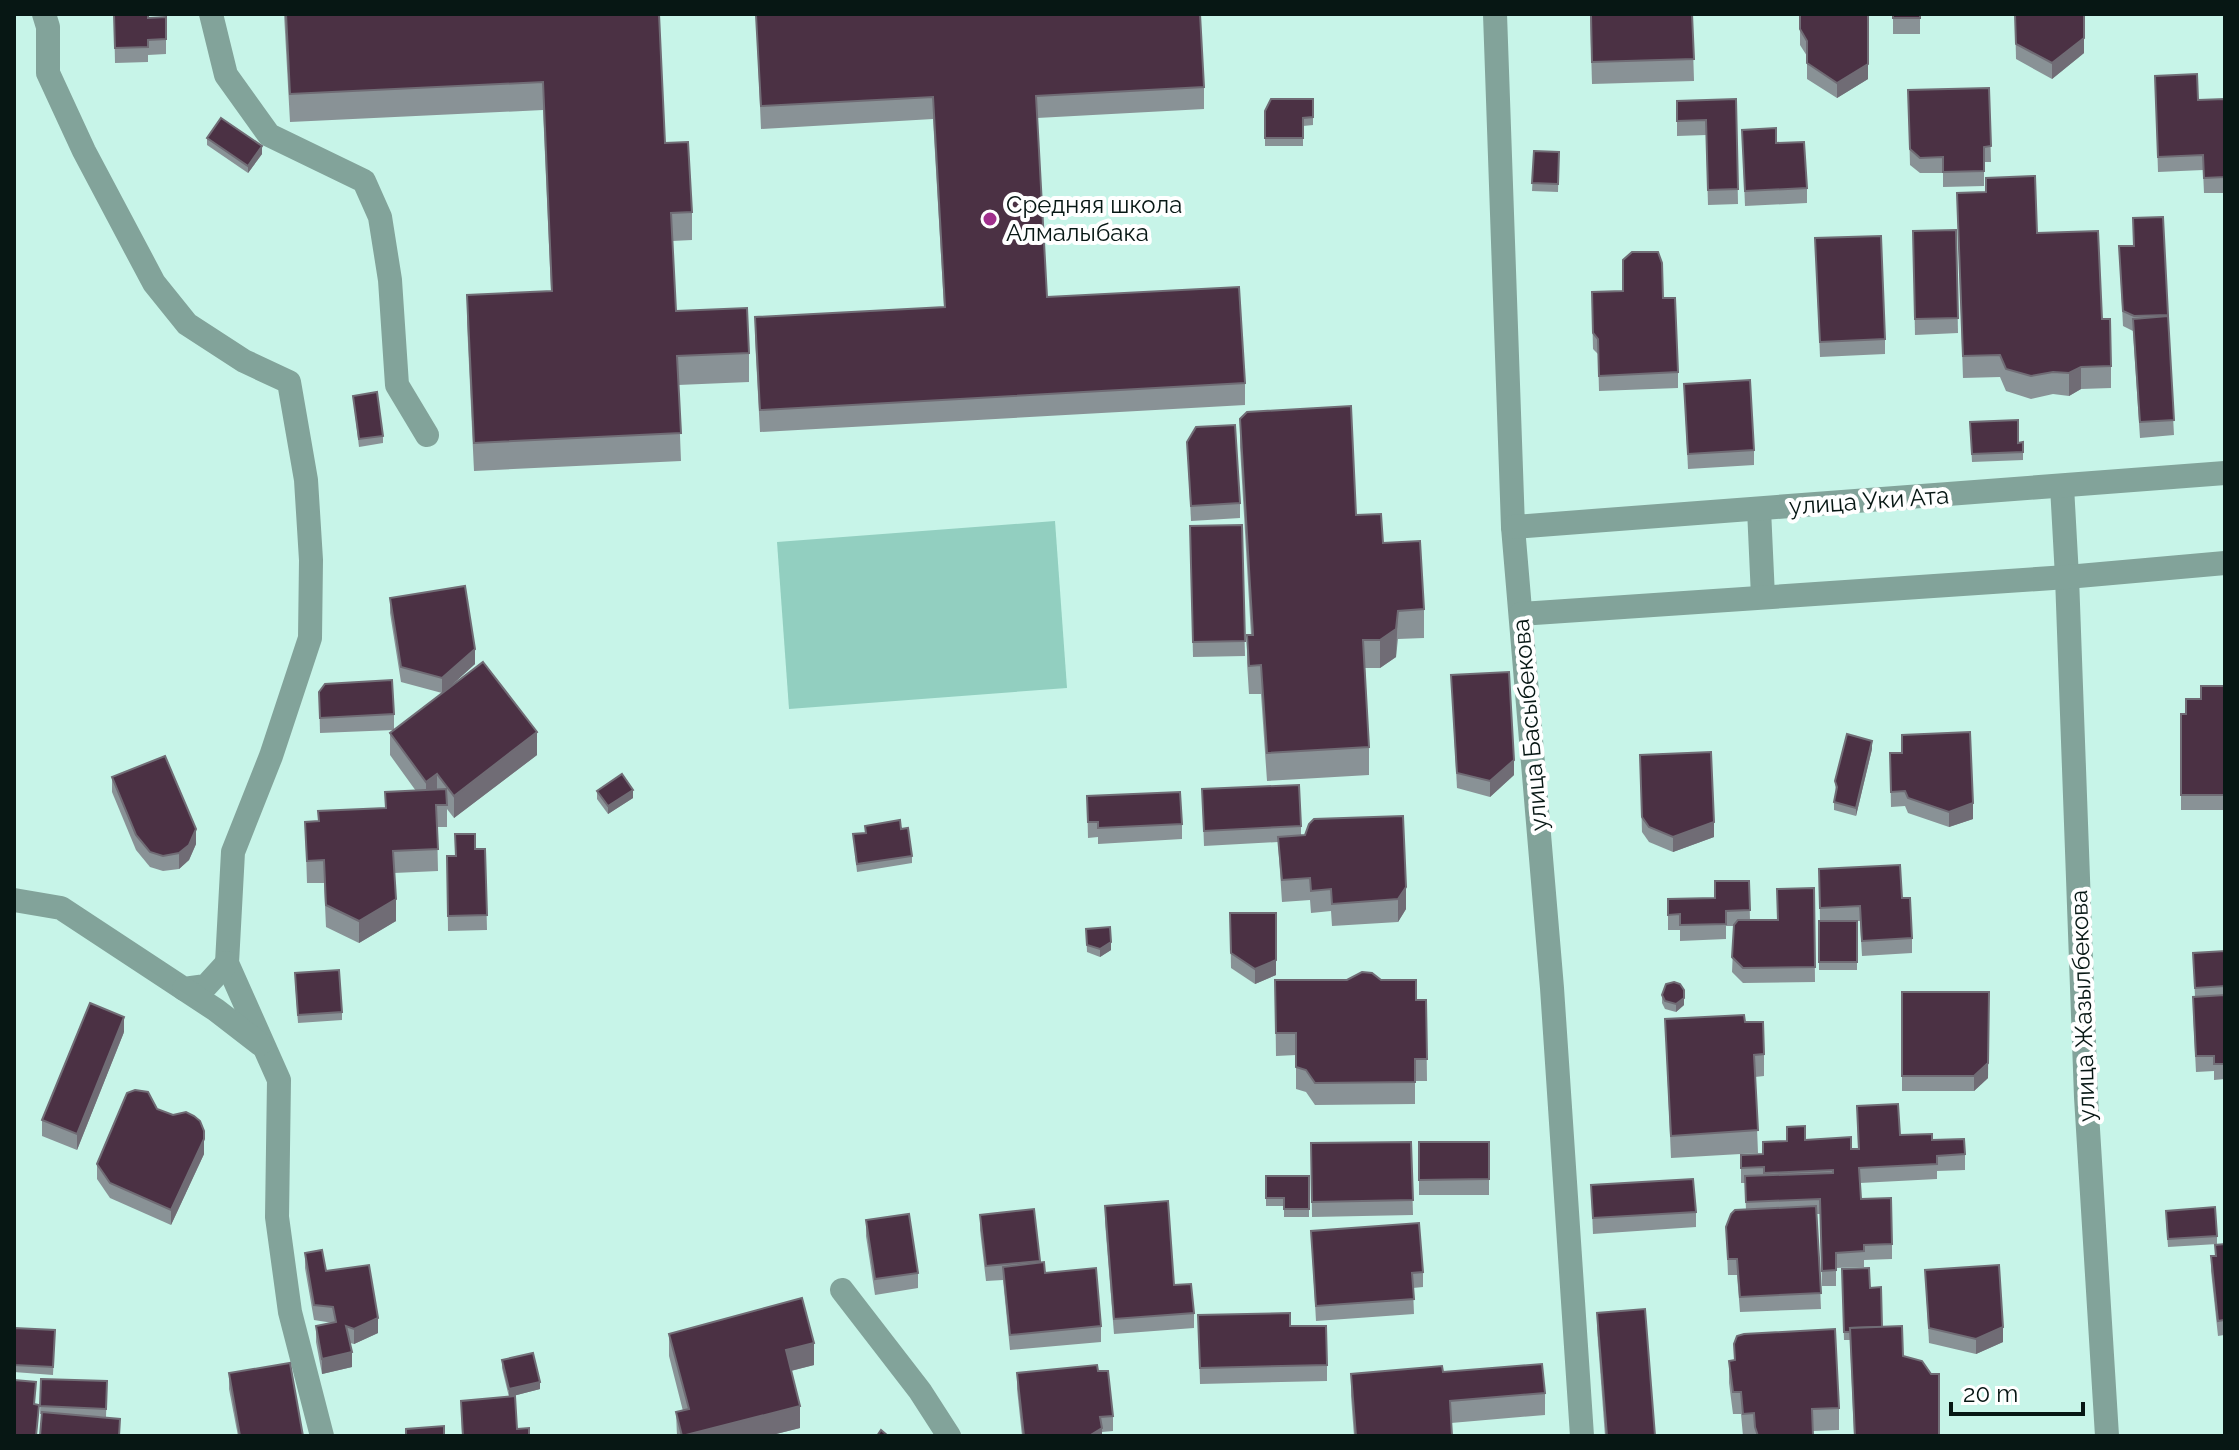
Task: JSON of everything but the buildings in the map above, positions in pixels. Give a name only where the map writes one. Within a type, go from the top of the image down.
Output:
[{"type":"street","points":[[44,14],[48,27],[48,73],[84,151],[154,283],[187,324],[244,361],[289,382],[306,480],[311,560],[310,638],[271,756],[233,852],[227,963],[279,1080],[277,1217],[290,1312],[322,1436]]},
{"type":"street","points":[[211,14],[226,75],[269,135],[364,181],[380,217],[390,280],[397,385],[427,435]]},
{"type":"street","name":"улица Басыбекова","points":[[1495,14],[1513,527],[1552,988],[1582,1436]]},
{"type":"street","name":"улица Уки Ата","points":[[1513,527],[2225,473]]},
{"type":"street","name":"улица Жазылбекова","points":[[2062,486],[2086,1097],[2107,1436]]},
{"type":"street","points":[[1759,509],[1763,597]]},
{"type":"street","points":[[1521,614],[2067,577],[2225,563]]},
{"type":"street","points":[[14,900],[61,908],[216,1010],[264,1047]]},
{"type":"street","points":[[184,989],[206,986],[227,963]]},
{"type":"street","points":[[842,1290],[920,1391],[949,1436]]},
{"type":"green space","points":[[1055,521],[1067,688],[789,709],[777,542]]},
{"type":"place","name":"Средняя школа Алмалыбака","points":[[990,219]]}]
